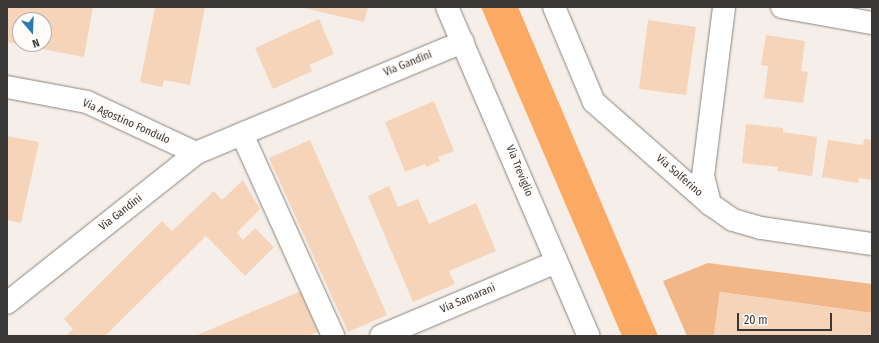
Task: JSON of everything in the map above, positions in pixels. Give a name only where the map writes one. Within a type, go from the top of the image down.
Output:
[{"type":"street","name":"Via Treviglio","points":[[447,7],[589,336]]},
{"type":"street","name":"Via Solferino","points":[[554,7],[594,102],[710,204]]},
{"type":"street","name":"Via Solferino","points":[[710,204],[703,176],[724,7]]},
{"type":"street","points":[[782,7],[872,23]]},
{"type":"street","name":"Via Gandini","points":[[7,303],[196,153],[463,42]]},
{"type":"street","name":"Via Agostino Fondulo","points":[[7,87],[87,102],[196,153]]},
{"type":"street","points":[[242,134],[333,336]]},
{"type":"street","points":[[710,204],[733,220],[761,228],[872,244]]},
{"type":"street","name":"Via Samarani","points":[[381,336],[556,262]]},
{"type":"shaded area","points":[[481,7],[518,7],[658,336],[622,336]]},
{"type":"shaded area","points":[[708,263],[872,284],[872,313],[720,292],[714,336],[687,336],[663,281]]},
{"type":"building","points":[[7,7],[93,7],[84,57],[52,51],[52,12],[12,12],[12,43],[7,42]]},
{"type":"building","points":[[155,7],[205,7],[190,85],[164,80],[162,87],[140,82]]},
{"type":"building","points":[[300,7],[368,7],[364,22]]},
{"type":"building","points":[[319,19],[334,54],[309,65],[312,71],[273,89],[255,48]]},
{"type":"building","points":[[648,20],[696,27],[686,95],[639,89]]},
{"type":"building","points":[[766,35],[805,41],[801,71],[808,72],[803,103],[764,98],[768,66],[761,65]]},
{"type":"building","points":[[434,101],[454,151],[438,157],[440,161],[426,167],[425,164],[405,172],[385,122]]},
{"type":"building","points":[[746,124],[783,128],[783,132],[817,137],[812,176],[777,171],[778,167],[742,163]]},
{"type":"building","points":[[7,136],[39,142],[21,223],[7,220]]},
{"type":"building","points":[[864,139],[872,140],[872,180],[859,178],[858,183],[822,177],[828,140],[863,145]]},
{"type":"building","points":[[310,140],[387,315],[348,332],[269,158]]},
{"type":"building","points":[[243,180],[260,209],[237,233],[243,240],[255,228],[274,247],[245,276],[206,236],[105,336],[66,336],[73,329],[64,319],[162,221],[172,231],[214,191],[222,200]]},
{"type":"building","points":[[389,186],[398,207],[418,199],[429,224],[476,203],[496,251],[449,271],[455,284],[413,302],[368,196]]},
{"type":"building","points":[[301,291],[318,332],[308,336],[195,336]]},
{"type":"building","points":[[720,292],[872,313],[872,336],[714,336]]}]
